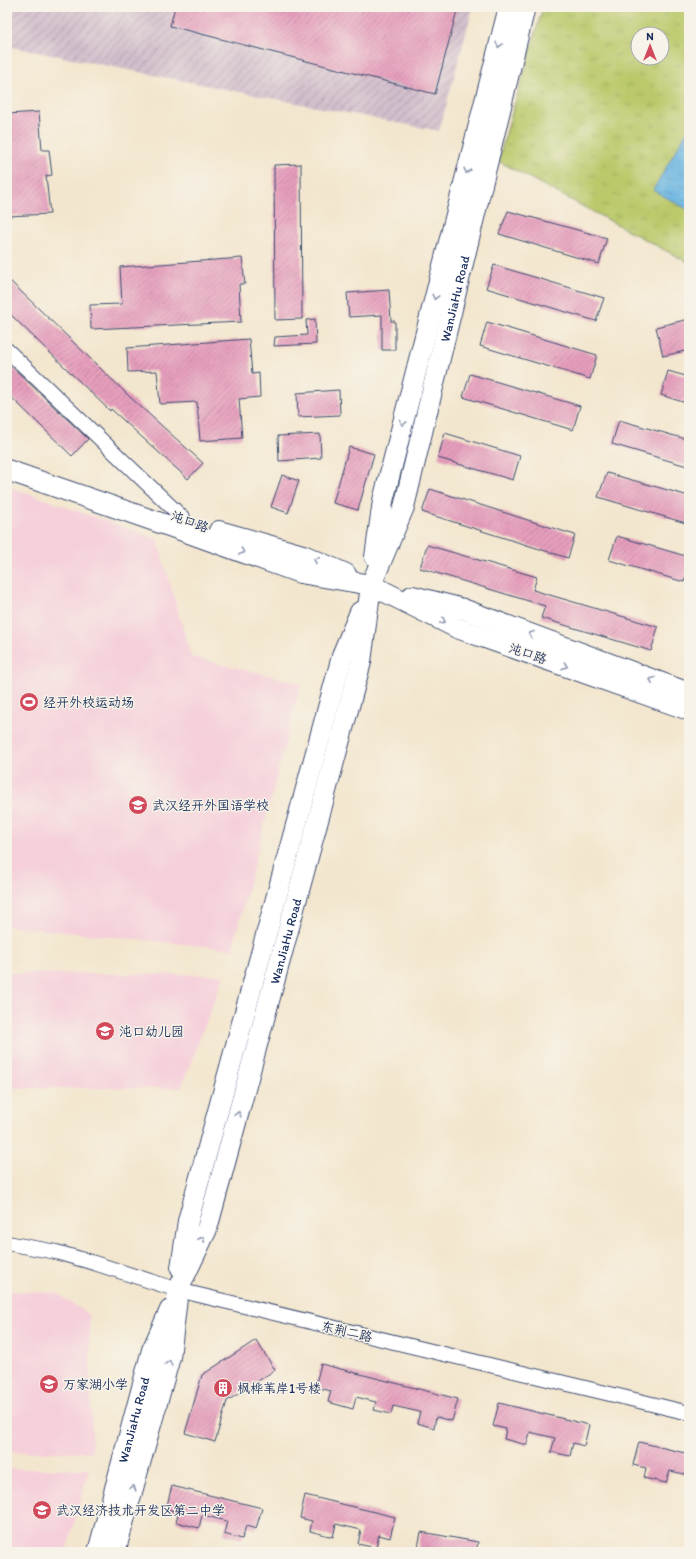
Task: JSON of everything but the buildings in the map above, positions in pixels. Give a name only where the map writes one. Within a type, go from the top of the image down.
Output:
[{"type":"main road","name":"WanJiaHu Road","points":[[371,585],[383,501],[509,7]]},
{"type":"main road","name":"WanJiaHu Road","points":[[115,1552],[170,1357],[188,1220],[341,661],[404,507],[525,7]]},
{"type":"main road","name":"沌口路","points":[[7,459],[179,523],[300,573],[371,585],[462,609],[689,693]]},
{"type":"main road","name":"沌口路","points":[[7,470],[179,523]]},
{"type":"main road","name":"沌口路","points":[[371,585],[457,628],[689,710]]},
{"type":"main road","name":"WanJiaHu Road","points":[[98,1552],[152,1350],[178,1290]]},
{"type":"street","points":[[7,350],[179,523]]},
{"type":"street","name":"东荆二路","points":[[7,1243],[56,1252],[178,1290],[689,1413]]},
{"type":"shaded area","points":[[7,7],[473,7],[439,131],[7,46]]},
{"type":"shaded area","name":"武汉经开外国语学校","points":[[7,486],[157,539],[191,657],[301,683],[232,949],[7,926]]},
{"type":"shaded area","name":"沌口幼儿园","points":[[7,973],[224,975],[181,1088],[7,1088]]},
{"type":"shaded area","name":"万家湖小学","points":[[7,1291],[57,1293],[89,1315],[92,1452],[7,1452]]},
{"type":"shaded area","name":"武汉经济技术开发区第二中学","points":[[7,1469],[89,1469],[66,1552],[7,1552]]},
{"type":"green space","points":[[543,7],[689,7],[689,263],[498,161]]},
{"type":"water","points":[[689,128],[689,210],[653,190]]},
{"type":"place","name":"经开外校运动场","points":[[29,702]]},
{"type":"place","name":"武汉经开外国语学校","points":[[138,805]]},
{"type":"place","name":"沌口幼儿园","points":[[105,1031]]},
{"type":"place","name":"万家湖小学","points":[[49,1384]]},
{"type":"place","name":"枫桦苇岸1号楼","points":[[223,1388]]},
{"type":"place","name":"武汉经济技术开发区第二中学","points":[[42,1510]]}]
